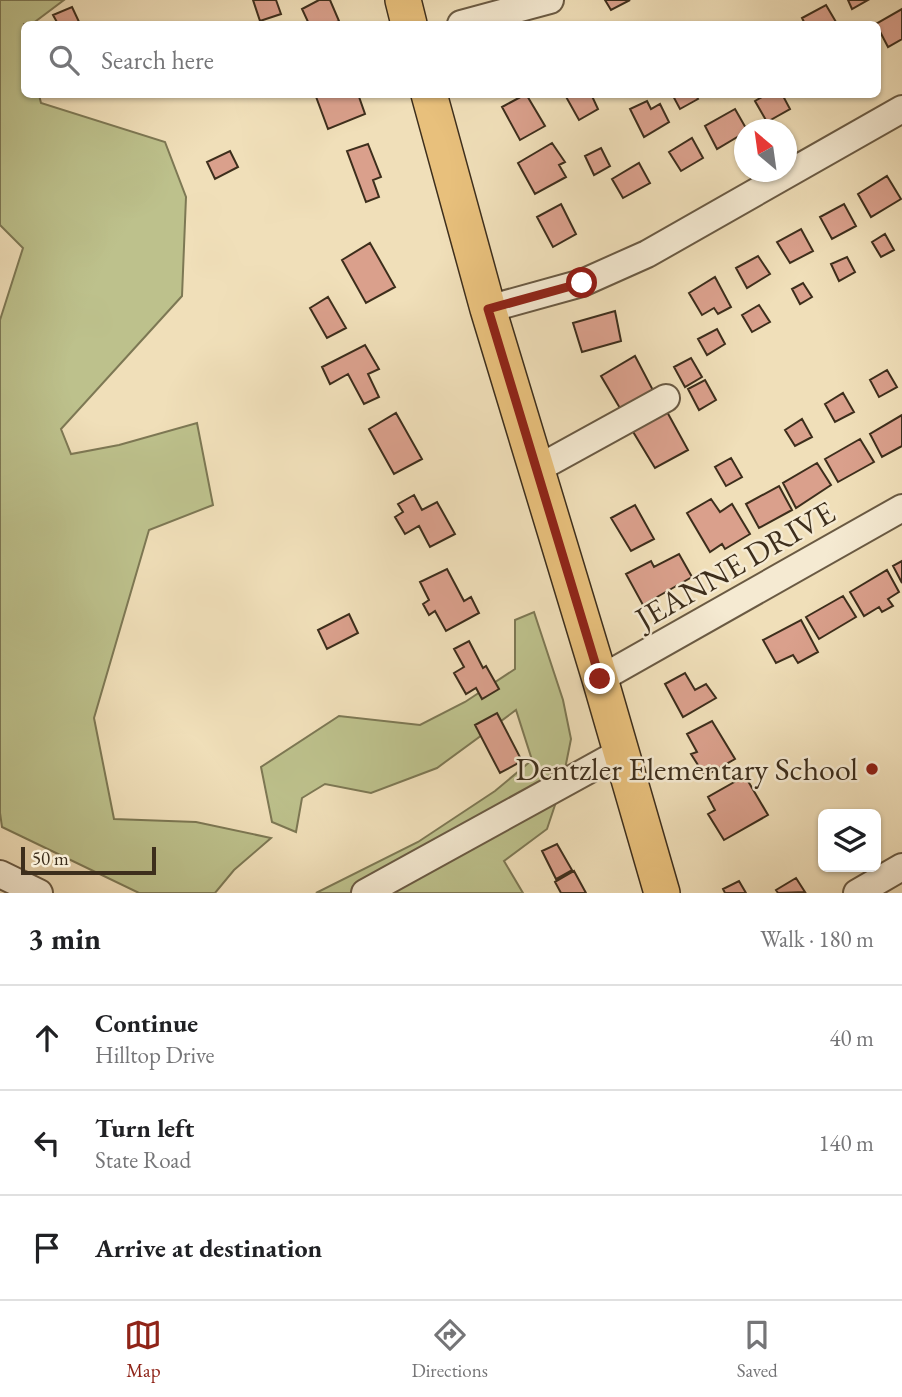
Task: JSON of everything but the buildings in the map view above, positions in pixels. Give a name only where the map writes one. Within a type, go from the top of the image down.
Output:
[{"type":"main road","points":[[403,0],[408,21]]},
{"type":"main road","points":[[430,98],[488,309],[662,893]]},
{"type":"street","points":[[472,21],[550,0]]},
{"type":"street","points":[[488,309],[582,283],[647,254],[902,109]]},
{"type":"street","points":[[537,469],[666,398]]},
{"type":"street","name":"JEANNE DRIVE","points":[[600,679],[902,508]]},
{"type":"street","points":[[365,893],[621,752]]},
{"type":"street","points":[[857,893],[902,867]]},
{"type":"street","points":[[0,874],[38,893]]},
{"type":"green space","points":[[0,0],[64,0],[36,21],[21,21],[21,98],[40,98],[41,103],[165,142],[186,197],[182,296],[61,429],[71,454],[119,445],[197,423],[213,505],[149,530],[94,718],[114,819],[196,822],[271,838],[234,870],[215,893],[139,893],[2,827],[0,320],[23,248],[0,225]]},
{"type":"green space","points":[[534,612],[563,700],[571,739],[562,784],[547,829],[504,861],[523,893],[316,893],[418,842],[495,791],[532,760],[516,710],[437,768],[371,793],[325,784],[302,798],[296,832],[272,822],[261,767],[339,716],[420,725],[465,702],[515,669],[515,620]]},
{"type":"place","name":"Dentzler Elementary School","points":[[872,769]]},
{"type":"route","points":[[582,283],[488,309],[600,679]]}]
